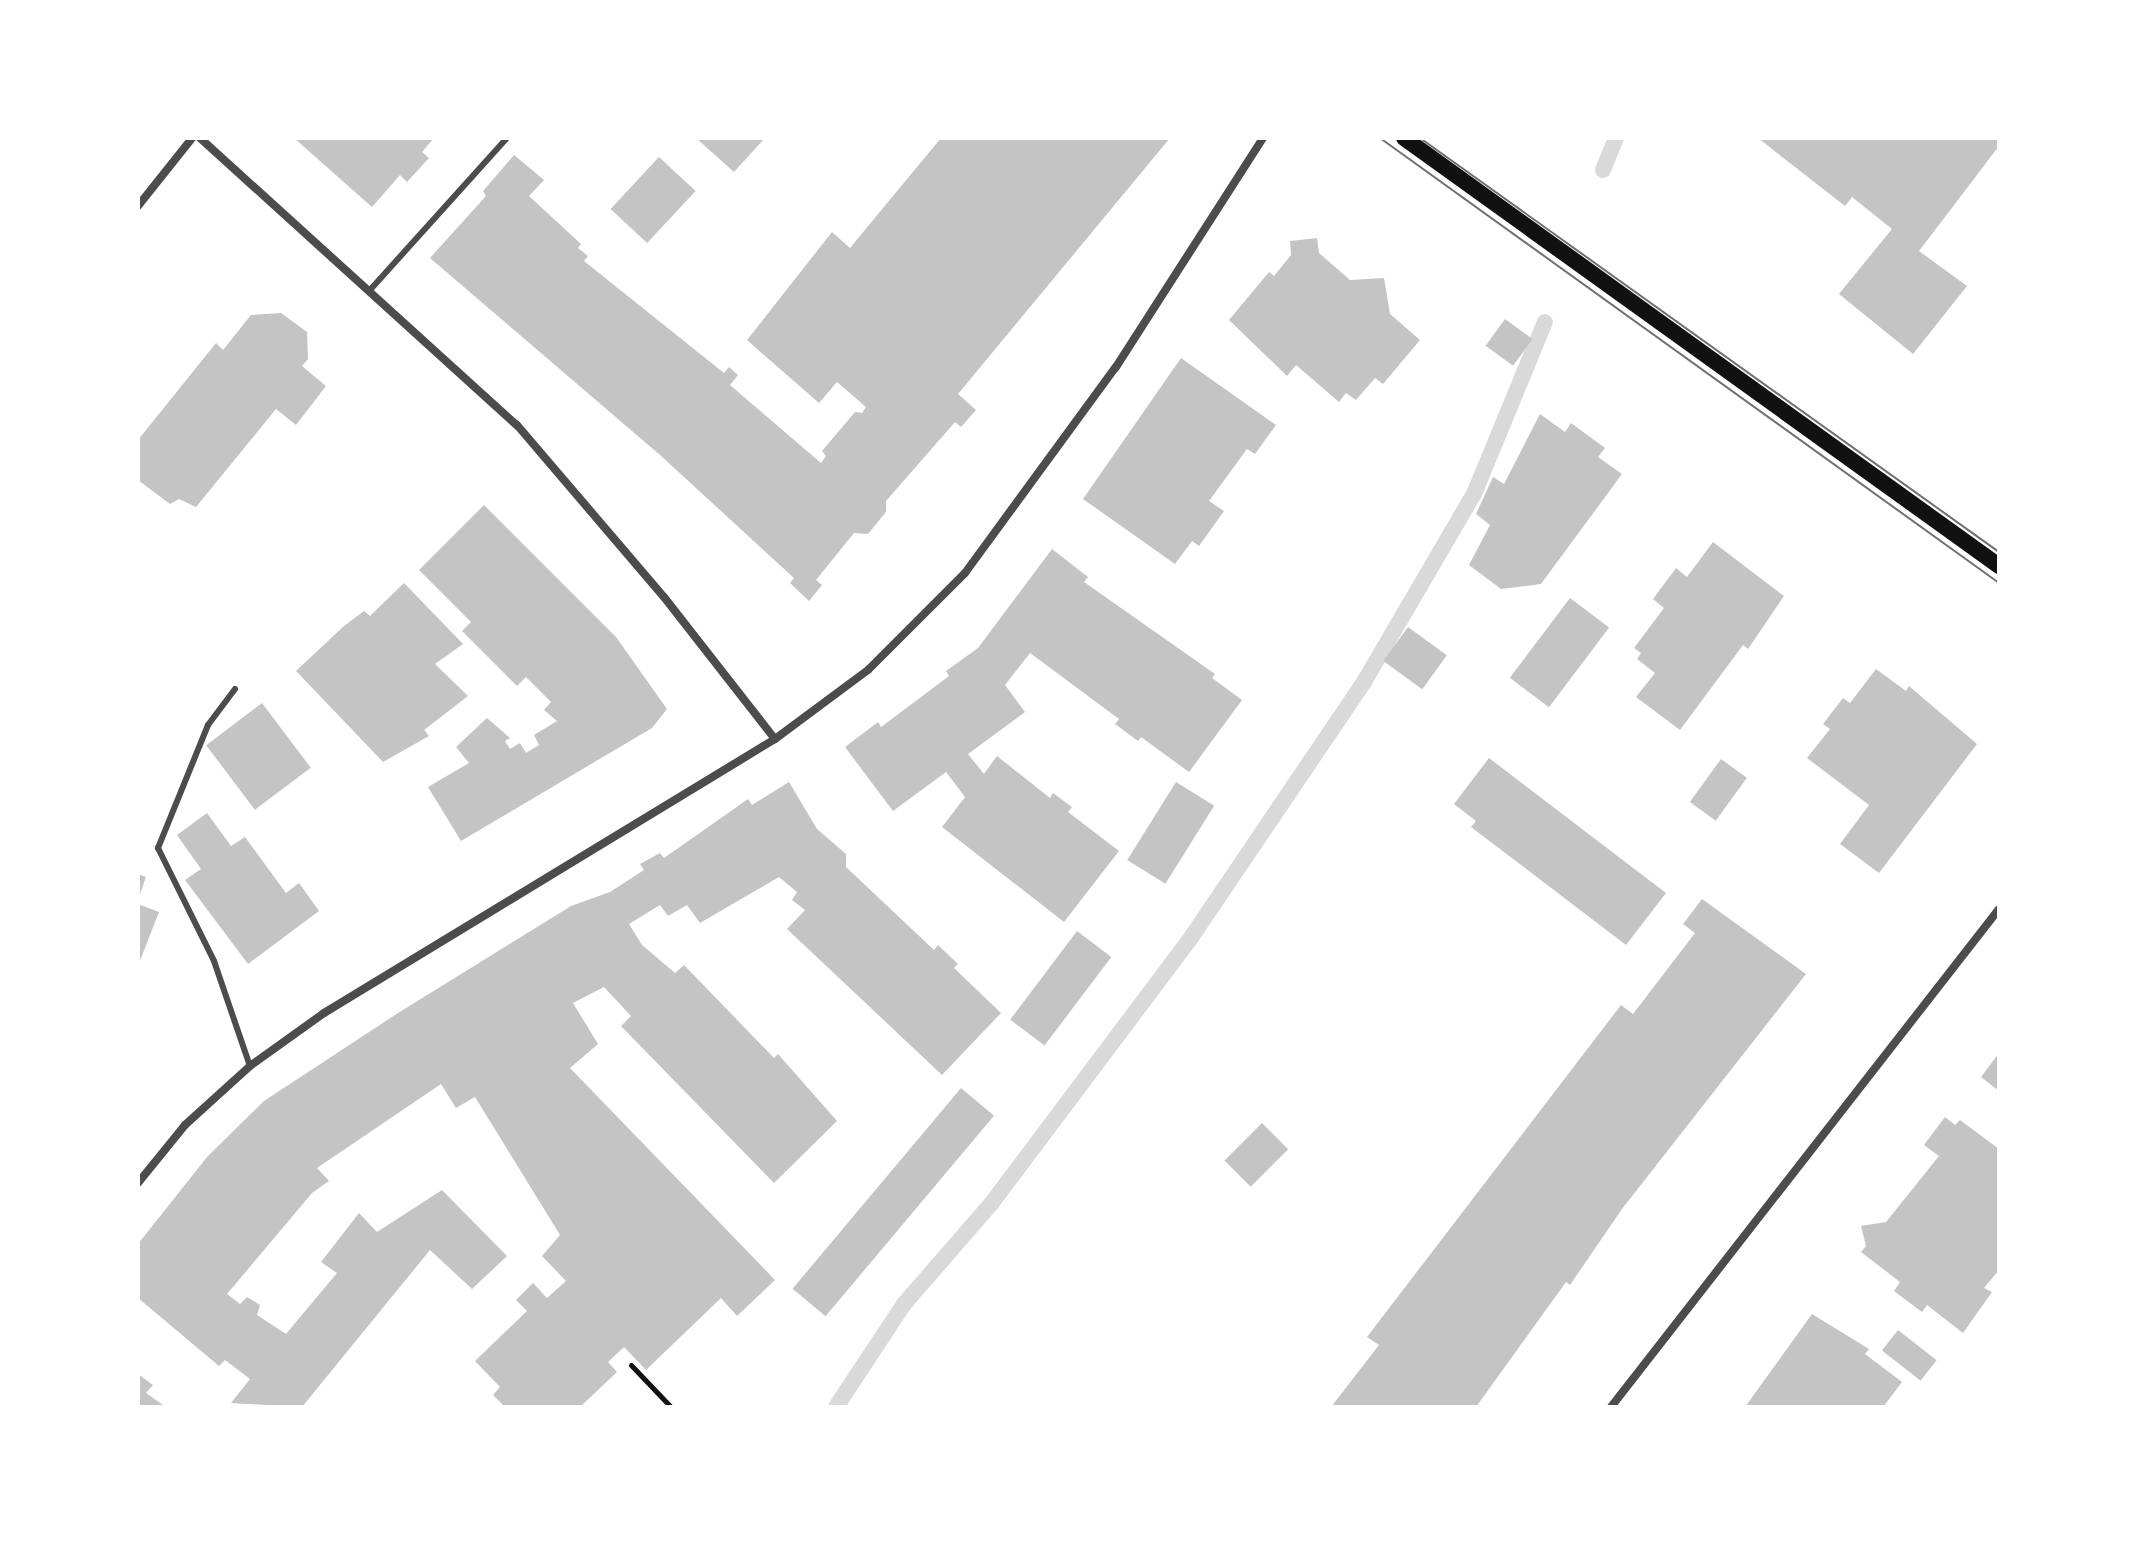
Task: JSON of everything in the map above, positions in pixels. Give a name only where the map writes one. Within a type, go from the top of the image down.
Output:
[{"type":"main road","points":[[1417,141],[1999,566]]},
{"type":"street","points":[[138,206],[192,138]]},
{"type":"street","points":[[200,138],[517,425],[664,597],[775,739]]},
{"type":"street","points":[[138,1183],[185,1125],[250,1066],[324,1013],[775,739],[868,670],[965,573],[1116,367],[1263,138]]},
{"type":"street","points":[[1611,1407],[1999,909]]},
{"type":"lane","points":[[370,290],[507,138]]},
{"type":"lane","points":[[235,689],[208,725],[158,848],[214,961],[250,1066]]},
{"type":"path","points":[[631,1365],[671,1407]]},
{"type":"building","points":[[294,138],[434,138],[422,152],[429,158],[407,182],[400,175],[372,207]]},
{"type":"building","points":[[696,138],[765,138],[734,172]]},
{"type":"building","points":[[941,138],[1170,138],[958,394],[976,410],[961,427],[955,422],[886,501],[886,512],[868,534],[854,533],[816,580],[822,585],[809,601],[790,583],[794,578],[660,455],[430,258],[486,196],[483,191],[514,155],[544,180],[529,196],[581,244],[578,248],[588,256],[584,261],[724,373],[729,367],[738,375],[730,385],[821,463],[826,456],[822,451],[855,412],[862,413],[866,407],[837,382],[819,403],[747,340],[832,232],[850,248]]},
{"type":"building","points":[[1758,138],[1999,138],[1999,146],[1919,251],[1967,286],[1913,354],[1839,294],[1892,229],[1852,197],[1845,206]]},
{"type":"building","points":[[659,157],[696,191],[647,243],[611,209]]},
{"type":"building","points":[[1317,238],[1319,253],[1350,280],[1384,278],[1390,314],[1420,340],[1383,384],[1375,378],[1356,400],[1346,393],[1339,402],[1296,365],[1287,376],[1229,320],[1269,272],[1274,276],[1291,255],[1290,241]]},
{"type":"building","points":[[281,313],[307,332],[308,359],[302,366],[326,386],[296,425],[276,409],[196,507],[179,499],[170,504],[138,480],[138,440],[216,343],[223,350],[251,315]]},
{"type":"building","points":[[1505,319],[1533,339],[1513,366],[1486,346]]},
{"type":"building","points":[[1181,358],[1276,425],[1255,454],[1247,449],[1209,501],[1224,511],[1199,546],[1192,541],[1175,564],[1083,499]]},
{"type":"building","points":[[1540,414],[1565,432],[1571,423],[1605,448],[1598,457],[1622,474],[1541,584],[1501,589],[1469,565],[1490,525],[1476,514],[1493,477],[1504,484]]},
{"type":"building","points":[[484,505],[616,637],[667,709],[652,728],[461,841],[428,787],[469,763],[456,747],[487,718],[510,738],[505,741],[510,749],[520,743],[526,753],[539,745],[534,735],[557,721],[544,710],[551,702],[526,677],[517,686],[462,631],[471,622],[419,570]]},
{"type":"building","points":[[1713,542],[1784,596],[1748,649],[1743,645],[1680,730],[1636,697],[1655,673],[1637,659],[1641,653],[1634,648],[1664,608],[1653,599],[1676,568],[1687,577]]},
{"type":"building","points":[[1052,549],[1088,577],[1084,582],[1215,674],[1212,678],[1242,700],[1189,772],[1141,737],[1138,741],[1115,724],[1119,719],[1030,653],[1005,685],[1025,712],[968,754],[984,774],[997,756],[1050,798],[1053,793],[1072,807],[1068,812],[1119,851],[1064,922],[942,827],[965,797],[946,772],[893,811],[845,747],[878,722],[881,727],[949,676],[946,671],[978,648]]},
{"type":"building","points":[[404,583],[463,644],[435,664],[468,696],[424,730],[429,736],[383,762],[296,671],[344,626],[364,611],[370,616]]},
{"type":"building","points":[[1570,598],[1609,627],[1549,707],[1510,678]]},
{"type":"building","points":[[1408,627],[1447,655],[1422,689],[1383,661]]},
{"type":"building","points":[[1876,669],[1906,691],[1909,686],[1977,744],[1879,873],[1840,844],[1869,805],[1807,758],[1830,729],[1823,724],[1843,698],[1850,703]]},
{"type":"building","points":[[262,703],[311,768],[255,810],[206,745]]},
{"type":"building","points":[[1489,758],[1666,893],[1626,945],[1471,827],[1476,821],[1454,804]]},
{"type":"building","points":[[1721,759],[1747,778],[1716,821],[1690,802]]},
{"type":"building","points":[[789,782],[817,829],[846,854],[846,867],[934,950],[938,945],[958,964],[954,968],[1001,1013],[942,1075],[787,929],[805,910],[792,900],[797,892],[779,877],[700,923],[687,905],[668,916],[660,905],[629,924],[642,945],[675,973],[684,965],[774,1058],[778,1054],[837,1121],[774,1183],[621,1026],[631,1016],[604,987],[573,1003],[598,1044],[570,1068],[775,1280],[737,1316],[721,1298],[646,1370],[624,1347],[608,1362],[617,1372],[580,1407],[505,1407],[493,1395],[500,1387],[475,1361],[527,1311],[516,1300],[533,1283],[547,1298],[566,1281],[542,1256],[560,1235],[475,1097],[456,1108],[441,1084],[317,1168],[329,1181],[312,1193],[227,1294],[240,1304],[247,1297],[260,1305],[257,1315],[286,1334],[337,1273],[321,1262],[359,1213],[377,1232],[442,1190],[507,1256],[472,1289],[430,1250],[302,1407],[231,1403],[250,1379],[225,1360],[219,1366],[138,1298],[138,1244],[207,1157],[264,1101],[398,1013],[571,906],[610,892],[644,870],[640,864],[660,853],[664,858],[748,799],[752,805]]},
{"type":"building","points":[[1176,782],[1214,806],[1165,884],[1127,860]]},
{"type":"building","points":[[207,813],[231,846],[245,837],[286,893],[299,883],[319,911],[248,964],[185,880],[201,869],[177,835]]},
{"type":"building","points":[[138,874],[146,877],[138,900]]},
{"type":"building","points":[[1702,899],[1806,974],[1622,1209],[1570,1285],[1566,1282],[1476,1407],[1331,1407],[1379,1345],[1367,1337],[1621,1005],[1633,1014],[1695,933],[1683,924]]},
{"type":"building","points":[[138,904],[159,912],[138,966]]},
{"type":"building","points":[[1077,931],[1111,957],[1045,1046],[1010,1020]]},
{"type":"building","points":[[1999,1053],[1999,1091],[1981,1077]]},
{"type":"building","points":[[961,1088],[994,1116],[826,1316],[793,1289]]},
{"type":"building","points":[[1945,1117],[1955,1125],[1960,1120],[1999,1149],[1999,1270],[1984,1288],[1992,1292],[1963,1333],[1927,1305],[1922,1312],[1894,1291],[1900,1282],[1861,1252],[1866,1246],[1861,1226],[1886,1222],[1939,1156],[1924,1145]]},
{"type":"building","points":[[1262,1123],[1288,1149],[1251,1187],[1225,1160]]},
{"type":"building","points":[[1812,1314],[1869,1349],[1865,1354],[1902,1382],[1883,1407],[1745,1407]]},
{"type":"building","points":[[1898,1330],[1937,1360],[1921,1381],[1882,1350]]},
{"type":"building","points":[[138,1374],[153,1385],[146,1393],[166,1407],[138,1407]]},
{"type":"waterway","points":[[1603,170],[1616,138]]},
{"type":"waterway","points":[[836,1407],[904,1304],[991,1204],[1188,942],[1364,682],[1474,494],[1545,322]]},
{"type":"tram line","points":[[1380,138],[1999,583]]},
{"type":"tram line","points":[[1420,138],[1999,552]]}]
